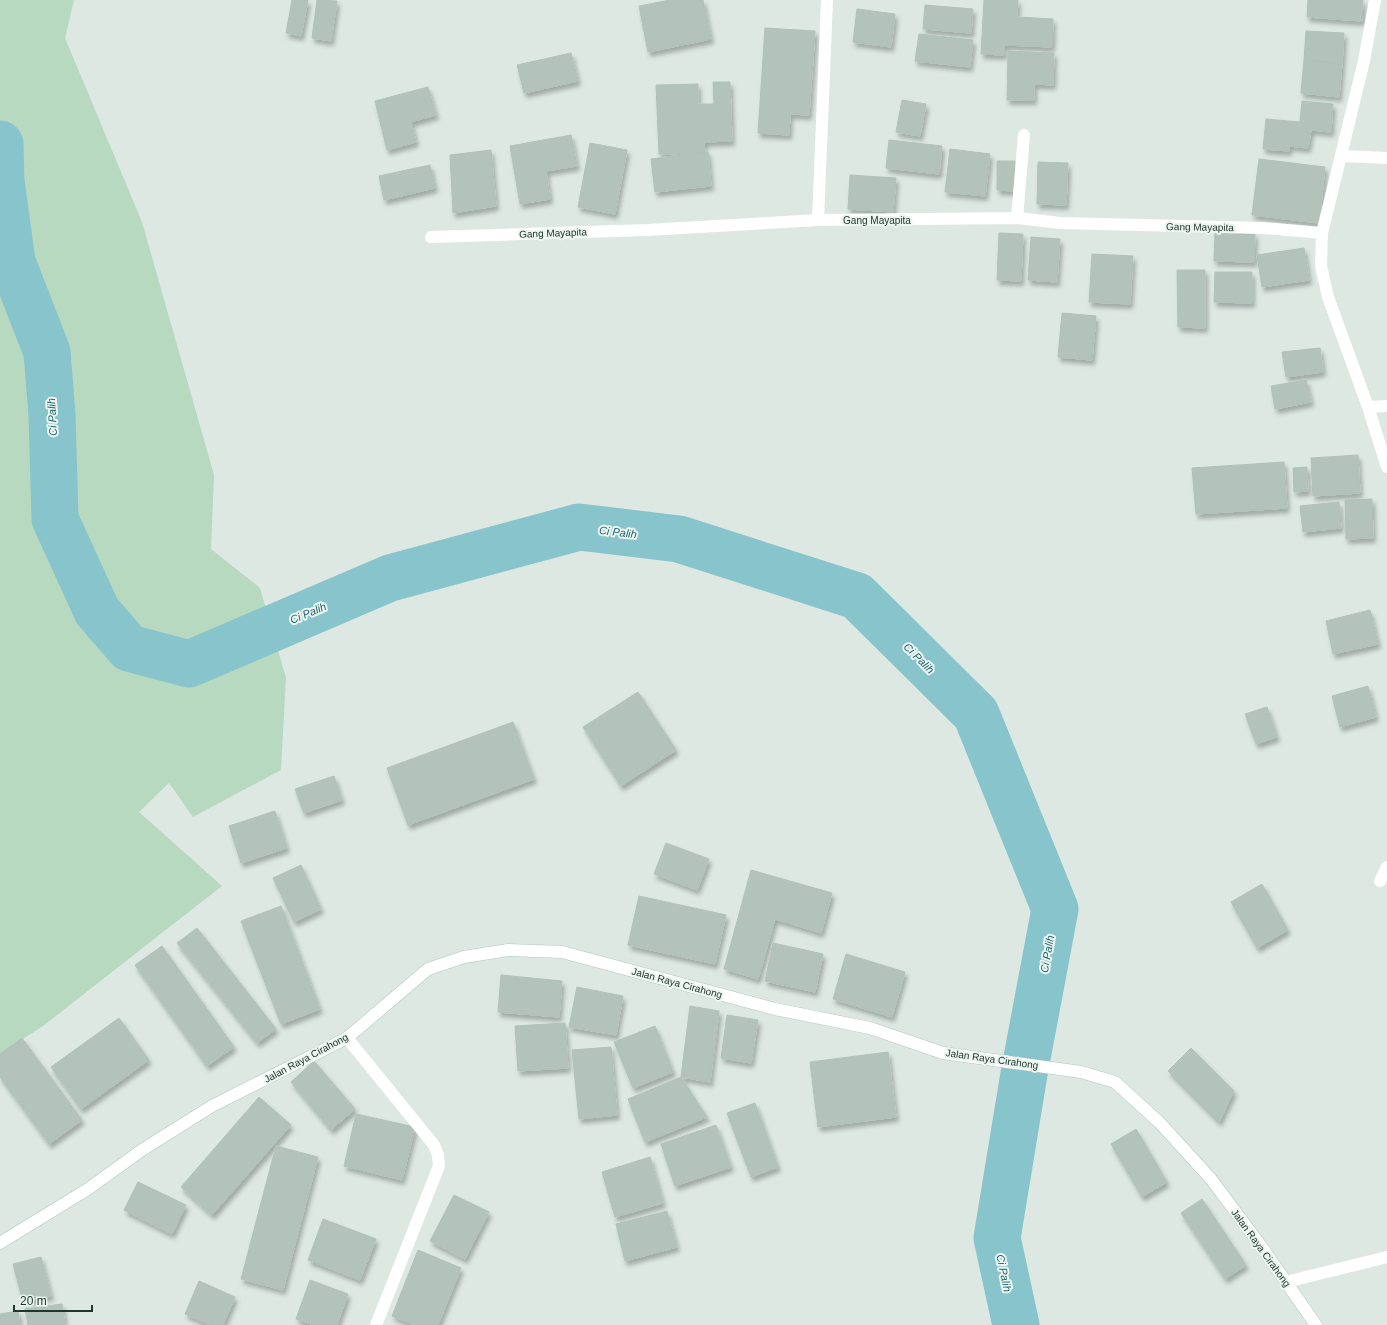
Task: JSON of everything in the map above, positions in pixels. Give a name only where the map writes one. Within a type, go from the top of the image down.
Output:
[{"type":"street","points":[[818,220],[827,0]]},
{"type":"street","points":[[1376,0],[1364,61],[1342,156],[1322,233],[1321,266],[1328,297],[1368,407],[1387,467]]},
{"type":"street","points":[[1017,218],[1024,135]]},
{"type":"street","points":[[1342,156],[1387,158]]},
{"type":"street","name":"Gang Mayapita","points":[[431,237],[647,230],[818,220],[1017,218],[1060,223],[1263,228],[1322,233]]},
{"type":"street","points":[[1368,407],[1387,406]]},
{"type":"street","points":[[1380,881],[1387,867]]},
{"type":"street","name":"Jalan Raya Cirahong","points":[[0,1243],[88,1189],[142,1150],[212,1106],[347,1038],[428,969],[464,957],[508,950],[562,952],[775,1009],[870,1028],[942,1053],[1081,1072],[1114,1082],[1160,1123],[1211,1179],[1316,1325]]},
{"type":"street","points":[[347,1038],[434,1145],[438,1155],[439,1166],[376,1325]]},
{"type":"street","points":[[1286,1282],[1325,1274],[1387,1257]]},
{"type":"green space","points":[[0,0],[74,0],[65,38],[142,222],[214,475],[211,549],[260,588],[286,678],[281,770],[193,817],[169,783],[139,812],[222,886],[43,1026],[0,1054]]},
{"type":"building","points":[[292,0],[308,0],[301,36],[286,33]]},
{"type":"building","points":[[317,0],[337,1],[331,41],[312,38]]},
{"type":"building","points":[[670,0],[703,0],[711,39],[648,52],[639,6]]},
{"type":"building","points":[[984,0],[1018,0],[1017,17],[1053,19],[1052,47],[1004,45],[1004,55],[981,54]]},
{"type":"building","points":[[1308,0],[1363,0],[1362,21],[1307,17]]},
{"type":"building","points":[[925,5],[973,9],[971,33],[923,29]]},
{"type":"building","points":[[857,9],[895,14],[891,47],[853,42]]},
{"type":"building","points":[[765,28],[815,31],[809,115],[790,114],[789,135],[758,133]]},
{"type":"building","points":[[1306,31],[1344,33],[1342,64],[1304,60]]},
{"type":"building","points":[[919,34],[973,40],[970,67],[915,61]]},
{"type":"building","points":[[1008,51],[1054,53],[1053,85],[1034,84],[1034,100],[1007,100]]},
{"type":"building","points":[[571,53],[578,81],[524,93],[517,65]]},
{"type":"building","points":[[1304,60],[1342,64],[1339,97],[1301,93]]},
{"type":"building","points":[[713,82],[730,82],[732,141],[704,142],[705,153],[659,154],[656,85],[698,84],[698,104],[714,104]]},
{"type":"building","points":[[428,87],[436,115],[411,122],[416,142],[387,150],[375,101]]},
{"type":"building","points":[[902,100],[926,104],[920,136],[896,132]]},
{"type":"building","points":[[1302,101],[1333,104],[1331,132],[1311,130],[1308,148],[1289,146],[1289,151],[1263,149],[1266,119],[1300,122]]},
{"type":"building","points":[[571,135],[577,166],[546,171],[550,199],[520,204],[510,146]]},
{"type":"building","points":[[889,140],[942,146],[939,174],[886,168]]},
{"type":"building","points":[[590,143],[627,150],[615,214],[578,207]]},
{"type":"building","points":[[950,149],[990,154],[985,196],[945,192]]},
{"type":"building","points":[[491,150],[496,206],[453,213],[450,155]]},
{"type":"building","points":[[708,152],[711,186],[655,192],[651,159]]},
{"type":"building","points":[[1259,159],[1325,167],[1319,223],[1252,215]]},
{"type":"building","points":[[997,161],[1015,161],[1015,191],[997,190]]},
{"type":"building","points":[[1038,162],[1068,163],[1066,205],[1037,204]]},
{"type":"building","points":[[430,165],[435,188],[384,200],[379,176]]},
{"type":"building","points":[[850,175],[896,178],[893,212],[848,209]]},
{"type":"building","points":[[999,233],[1023,234],[1021,281],[997,280]]},
{"type":"building","points":[[1215,233],[1255,234],[1254,262],[1214,261]]},
{"type":"building","points":[[1031,237],[1060,239],[1057,282],[1028,280]]},
{"type":"building","points":[[1304,248],[1309,280],[1262,287],[1257,255]]},
{"type":"building","points":[[1092,254],[1133,256],[1130,304],[1089,302]]},
{"type":"building","points":[[1177,270],[1205,270],[1205,328],[1178,327]]},
{"type":"building","points":[[1215,272],[1252,272],[1252,303],[1214,302]]},
{"type":"building","points":[[1062,313],[1096,316],[1092,360],[1058,357]]},
{"type":"building","points":[[1320,348],[1323,372],[1286,377],[1282,352]]},
{"type":"building","points":[[1306,380],[1311,402],[1275,409],[1271,386]]},
{"type":"building","points":[[1358,455],[1360,493],[1313,496],[1311,458]]},
{"type":"building","points":[[1284,462],[1287,508],[1196,514],[1192,468]]},
{"type":"building","points":[[1307,467],[1308,491],[1294,492],[1293,468]]},
{"type":"building","points":[[1372,499],[1373,538],[1346,539],[1345,500]]},
{"type":"building","points":[[1339,502],[1341,528],[1303,532],[1300,506]]},
{"type":"building","points":[[1370,610],[1378,644],[1333,654],[1326,621]]},
{"type":"building","points":[[1368,686],[1376,717],[1340,727],[1332,696]]},
{"type":"building","points":[[638,692],[676,750],[621,786],[583,727]]},
{"type":"building","points":[[1267,707],[1277,737],[1256,744],[1245,714]]},
{"type":"building","points":[[513,722],[534,779],[408,825],[387,768]]},
{"type":"building","points":[[334,776],[342,800],[304,813],[295,789]]},
{"type":"building","points":[[275,811],[287,848],[241,863],[229,826]]},
{"type":"building","points":[[666,843],[709,859],[697,890],[654,874]]},
{"type":"building","points":[[301,865],[321,909],[294,922],[273,878]]},
{"type":"building","points":[[751,870],[832,893],[821,933],[775,919],[758,979],[724,969]]},
{"type":"building","points":[[1262,884],[1288,930],[1257,948],[1231,902]]},
{"type":"building","points":[[639,896],[726,915],[715,964],[628,945]]},
{"type":"building","points":[[281,906],[320,1009],[281,1024],[241,921]]},
{"type":"building","points":[[197,928],[276,1029],[257,1043],[177,943]]},
{"type":"building","points":[[773,943],[823,954],[815,992],[765,981]]},
{"type":"building","points":[[162,946],[234,1047],[207,1066],[135,965]]},
{"type":"building","points":[[846,954],[905,972],[892,1017],[833,999]]},
{"type":"building","points":[[501,975],[562,981],[559,1017],[498,1012]]},
{"type":"building","points":[[577,987],[623,996],[616,1035],[569,1027]]},
{"type":"building","points":[[690,1006],[719,1011],[710,1082],[681,1077]]},
{"type":"building","points":[[727,1015],[758,1020],[751,1063],[721,1058]]},
{"type":"building","points":[[119,1018],[149,1060],[81,1109],[51,1067]]},
{"type":"building","points":[[565,1023],[568,1068],[518,1071],[515,1026]]},
{"type":"building","points":[[655,1026],[673,1072],[633,1088],[614,1042]]},
{"type":"building","points":[[22,1038],[82,1120],[49,1144],[0,1077],[0,1054]]},
{"type":"building","points":[[611,1047],[617,1115],[579,1119],[572,1050]]},
{"type":"building","points":[[1191,1048],[1234,1091],[1219,1122],[1168,1071]]},
{"type":"building","points":[[888,1052],[896,1117],[818,1127],[810,1062]]},
{"type":"building","points":[[314,1061],[355,1109],[331,1130],[291,1082]]},
{"type":"building","points":[[681,1077],[707,1117],[645,1142],[628,1099]]},
{"type":"building","points":[[259,1097],[291,1125],[212,1215],[181,1187]]},
{"type":"building","points":[[755,1103],[778,1167],[751,1177],[727,1113]]},
{"type":"building","points":[[356,1114],[415,1127],[402,1180],[344,1166]]},
{"type":"building","points":[[716,1125],[731,1167],[675,1186],[661,1144]]},
{"type":"building","points":[[1136,1129],[1167,1182],[1142,1197],[1111,1144]]},
{"type":"building","points":[[276,1146],[318,1157],[283,1290],[241,1279]]},
{"type":"building","points":[[650,1157],[663,1203],[615,1217],[602,1172]]},
{"type":"building","points":[[138,1182],[186,1205],[172,1234],[124,1210]]},
{"type":"building","points":[[454,1195],[489,1212],[465,1259],[430,1241]]},
{"type":"building","points":[[1202,1199],[1246,1265],[1225,1279],[1181,1213]]},
{"type":"building","points":[[667,1211],[677,1247],[625,1261],[616,1224]]},
{"type":"building","points":[[323,1219],[376,1239],[360,1280],[308,1260]]},
{"type":"building","points":[[418,1250],[461,1268],[438,1325],[415,1325],[392,1316]]},
{"type":"building","points":[[41,1257],[51,1296],[23,1302],[13,1264]]},
{"type":"building","points":[[310,1280],[348,1294],[337,1325],[314,1325],[296,1319]]},
{"type":"building","points":[[199,1281],[235,1297],[223,1325],[211,1325],[185,1314]]},
{"type":"building","points":[[62,1304],[65,1325],[28,1325],[25,1309]]},
{"type":"building","points":[[18,1311],[20,1325],[0,1325],[0,1314]]},
{"type":"waterway","name":"Ci Palih","points":[[0,144],[1,181],[12,262],[47,352],[52,415],[55,519],[97,611],[129,648],[189,664],[390,578],[579,527],[679,539],[857,596],[976,714],[1055,909],[1024,1074],[997,1238],[1016,1325]]}]
